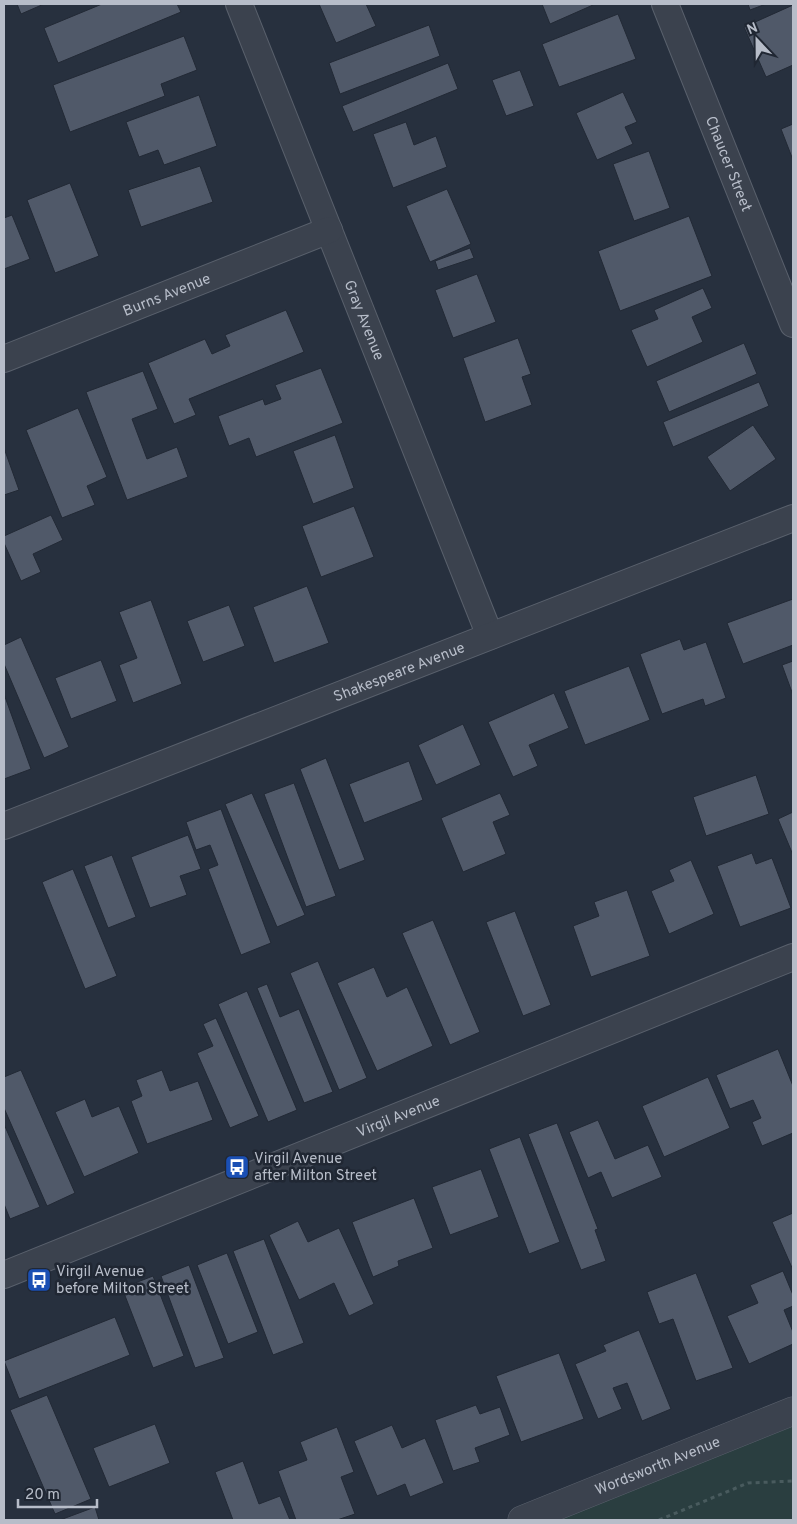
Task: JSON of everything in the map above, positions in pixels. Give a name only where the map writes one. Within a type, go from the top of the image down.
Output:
[{"type":"street","name":"Gray Avenue","points":[[238,4],[490,636]]},
{"type":"street","name":"Chaucer Street","points":[[665,4],[793,324]]},
{"type":"street","name":"Burns Avenue","points":[[4,359],[329,230]]},
{"type":"street","name":"Shakespeare Avenue","points":[[4,826],[793,518]]},
{"type":"street","name":"Virgil Avenue","points":[[4,1274],[793,957]]},
{"type":"street","name":"Wordsworth Avenue","points":[[522,1520],[793,1411]]},
{"type":"path","points":[[660,1520],[748,1483],[793,1481]]},
{"type":"green space","points":[[793,1411],[793,1520],[522,1520]]},
{"type":"building","points":[[17,4],[44,4],[21,14]]},
{"type":"building","points":[[102,4],[177,4],[181,12],[58,63],[44,28]]},
{"type":"building","points":[[319,4],[366,4],[376,26],[336,43]]},
{"type":"building","points":[[542,4],[593,4],[593,5],[550,24]]},
{"type":"building","points":[[748,4],[766,4],[750,10]]},
{"type":"building","points":[[793,5],[793,65],[766,77],[744,27]]},
{"type":"building","points":[[618,14],[636,59],[559,87],[542,44]]},
{"type":"building","points":[[429,25],[440,56],[340,94],[329,63]]},
{"type":"building","points":[[184,36],[197,70],[161,84],[165,96],[70,132],[53,85]]},
{"type":"building","points":[[448,63],[458,89],[353,132],[342,106]]},
{"type":"building","points":[[520,70],[534,106],[506,116],[492,80]]},
{"type":"building","points":[[623,92],[637,122],[625,127],[633,144],[597,160],[576,113]]},
{"type":"building","points":[[199,95],[217,146],[164,165],[158,150],[139,157],[126,122]]},
{"type":"building","points":[[406,122],[414,145],[436,136],[447,167],[393,188],[373,134]]},
{"type":"building","points":[[793,124],[793,160],[781,129]]},
{"type":"building","points":[[649,151],[670,208],[634,221],[613,164]]},
{"type":"building","points":[[200,166],[213,202],[141,227],[128,190]]},
{"type":"building","points":[[70,183],[99,256],[55,273],[27,200]]},
{"type":"building","points":[[447,189],[471,244],[430,262],[406,206]]},
{"type":"building","points":[[12,215],[30,259],[4,269],[4,218]]},
{"type":"building","points":[[689,216],[712,276],[620,311],[598,251]]},
{"type":"building","points":[[470,248],[474,258],[438,270],[435,261]]},
{"type":"building","points":[[477,274],[496,322],[453,338],[435,290]]},
{"type":"building","points":[[703,288],[712,308],[692,317],[703,342],[647,367],[631,330],[658,319],[654,310]]},
{"type":"building","points":[[286,310],[304,352],[189,399],[196,415],[174,424],[148,363],[205,339],[212,354],[230,346],[225,335]]},
{"type":"building","points":[[518,338],[531,374],[522,377],[532,405],[485,422],[463,358]]},
{"type":"building","points":[[744,343],[757,374],[669,412],[656,381]]},
{"type":"building","points":[[321,368],[343,423],[256,457],[249,438],[229,446],[218,416],[263,399],[265,405],[281,399],[275,385]]},
{"type":"building","points":[[143,371],[158,409],[132,419],[147,459],[177,447],[188,477],[127,500],[86,392]]},
{"type":"building","points":[[759,382],[769,406],[673,447],[663,422]]},
{"type":"building","points":[[78,408],[107,477],[87,486],[95,505],[62,518],[26,430]]},
{"type":"building","points":[[753,425],[776,459],[730,491],[707,457]]},
{"type":"building","points":[[335,435],[354,488],[313,504],[293,451]]},
{"type":"building","points":[[4,448],[19,490],[4,495]]},
{"type":"building","points":[[354,506],[374,557],[321,577],[302,526]]},
{"type":"building","points":[[51,515],[63,540],[33,554],[41,572],[21,581],[4,543],[4,536]]},
{"type":"building","points":[[307,586],[329,643],[274,663],[253,607]]},
{"type":"building","points":[[793,599],[793,645],[743,664],[727,623]]},
{"type":"building","points":[[151,600],[182,684],[133,703],[119,665],[137,658],[119,612]]},
{"type":"building","points":[[229,605],[245,646],[203,662],[187,621]]},
{"type":"building","points":[[21,637],[69,747],[44,758],[4,664],[4,645]]},
{"type":"building","points":[[680,639],[684,650],[706,642],[726,698],[705,706],[703,699],[662,714],[640,654]]},
{"type":"building","points":[[101,660],[117,701],[71,719],[55,678]]},
{"type":"building","points":[[793,661],[793,695],[782,665]]},
{"type":"building","points":[[629,666],[650,720],[585,745],[564,691]]},
{"type":"building","points":[[554,693],[569,728],[529,745],[538,766],[513,777],[488,722]]},
{"type":"building","points":[[4,694],[31,769],[4,779]]},
{"type":"building","points":[[463,724],[481,765],[436,785],[418,745]]},
{"type":"building","points":[[326,758],[365,860],[339,870],[300,769]]},
{"type":"building","points":[[409,761],[423,800],[364,823],[349,784]]},
{"type":"building","points":[[756,775],[769,814],[706,836],[693,797]]},
{"type":"building","points":[[294,783],[336,896],[306,907],[264,794]]},
{"type":"building","points":[[252,793],[305,915],[277,927],[225,804]]},
{"type":"building","points":[[500,793],[510,815],[493,822],[506,854],[463,872],[441,818]]},
{"type":"building","points":[[221,809],[271,943],[241,955],[208,869],[218,865],[210,845],[196,850],[186,822]]},
{"type":"building","points":[[793,812],[793,855],[778,819]]},
{"type":"building","points":[[188,835],[201,869],[180,876],[187,895],[150,908],[131,857]]},
{"type":"building","points":[[752,853],[756,864],[772,858],[791,908],[740,927],[717,866]]},
{"type":"building","points":[[112,855],[136,917],[108,928],[84,866]]},
{"type":"building","points":[[691,860],[714,914],[669,934],[651,891],[674,881],[669,870]]},
{"type":"building","points":[[73,869],[117,976],[85,989],[42,882]]},
{"type":"building","points":[[627,890],[650,956],[591,977],[573,926],[599,916],[594,902]]},
{"type":"building","points":[[515,911],[551,1005],[523,1016],[486,922]]},
{"type":"building","points":[[433,920],[480,1032],[450,1045],[402,933]]},
{"type":"building","points":[[318,961],[367,1078],[339,1090],[290,973]]},
{"type":"building","points":[[374,967],[387,997],[407,987],[433,1046],[377,1071],[337,983]]},
{"type":"building","points":[[267,984],[280,1017],[299,1009],[333,1092],[304,1103],[257,988]]},
{"type":"building","points":[[247,991],[297,1110],[268,1122],[218,1004]]},
{"type":"building","points":[[216,1018],[259,1116],[230,1128],[197,1053],[213,1046],[203,1024]]},
{"type":"building","points":[[778,1049],[793,1086],[793,1133],[762,1146],[752,1122],[761,1118],[753,1100],[730,1109],[716,1075]]},
{"type":"building","points":[[21,1070],[75,1193],[47,1206],[4,1108],[4,1077]]},
{"type":"building","points":[[162,1070],[170,1091],[198,1081],[213,1120],[147,1144],[131,1101],[142,1096],[136,1080]]},
{"type":"building","points":[[708,1077],[730,1128],[664,1157],[642,1106]]},
{"type":"building","points":[[85,1099],[92,1117],[119,1106],[139,1153],[84,1177],[55,1112]]},
{"type":"building","points":[[598,1120],[615,1159],[648,1145],[662,1177],[612,1198],[601,1172],[588,1178],[569,1132]]},
{"type":"building","points":[[557,1123],[598,1229],[595,1230],[606,1261],[581,1270],[528,1134]]},
{"type":"building","points":[[4,1124],[40,1207],[10,1219],[4,1204]]},
{"type":"building","points":[[520,1137],[560,1242],[529,1254],[489,1149]]},
{"type":"building","points":[[481,1169],[499,1217],[450,1235],[432,1187]]},
{"type":"building","points":[[414,1198],[433,1248],[398,1261],[399,1266],[373,1277],[352,1222]]},
{"type":"building","points":[[793,1213],[793,1270],[772,1222]]},
{"type":"building","points":[[298,1221],[308,1242],[339,1228],[374,1304],[349,1316],[334,1283],[299,1300],[269,1235]]},
{"type":"building","points":[[264,1239],[304,1343],[273,1355],[233,1251]]},
{"type":"building","points":[[227,1253],[258,1332],[228,1344],[197,1265]]},
{"type":"building","points":[[189,1265],[224,1358],[195,1368],[161,1276]]},
{"type":"building","points":[[783,1271],[793,1295],[793,1306],[784,1310],[793,1332],[793,1344],[749,1364],[727,1316],[758,1303],[750,1285]]},
{"type":"building","points":[[696,1273],[733,1368],[696,1381],[673,1319],[659,1324],[647,1292]]},
{"type":"building","points":[[153,1276],[184,1356],[153,1368],[122,1288]]},
{"type":"building","points":[[115,1317],[130,1355],[19,1399],[4,1361]]},
{"type":"building","points":[[639,1330],[671,1409],[642,1421],[627,1383],[613,1388],[622,1409],[598,1419],[575,1364],[606,1351],[603,1345]]},
{"type":"building","points":[[559,1353],[584,1419],[521,1442],[496,1376]]},
{"type":"building","points":[[47,1395],[91,1499],[55,1514],[10,1410]]},
{"type":"building","points":[[476,1405],[480,1414],[500,1407],[510,1435],[475,1448],[480,1462],[453,1471],[435,1420]]},
{"type":"building","points":[[155,1424],[170,1463],[109,1487],[93,1448]]},
{"type":"building","points":[[392,1425],[402,1448],[425,1438],[444,1483],[410,1497],[405,1484],[377,1496],[354,1441]]},
{"type":"building","points":[[337,1427],[354,1472],[341,1477],[355,1514],[337,1520],[296,1520],[278,1471],[307,1460],[300,1442]]},
{"type":"building","points":[[243,1461],[259,1504],[280,1496],[290,1520],[233,1520],[215,1472]]},
{"type":"building","points":[[95,1507],[99,1520],[60,1520]]},
{"type":"place","name":"Virgil Avenue after Milton Street","points":[[237,1167]]},
{"type":"place","name":"Virgil Avenue before Milton Street","points":[[39,1280]]}]
